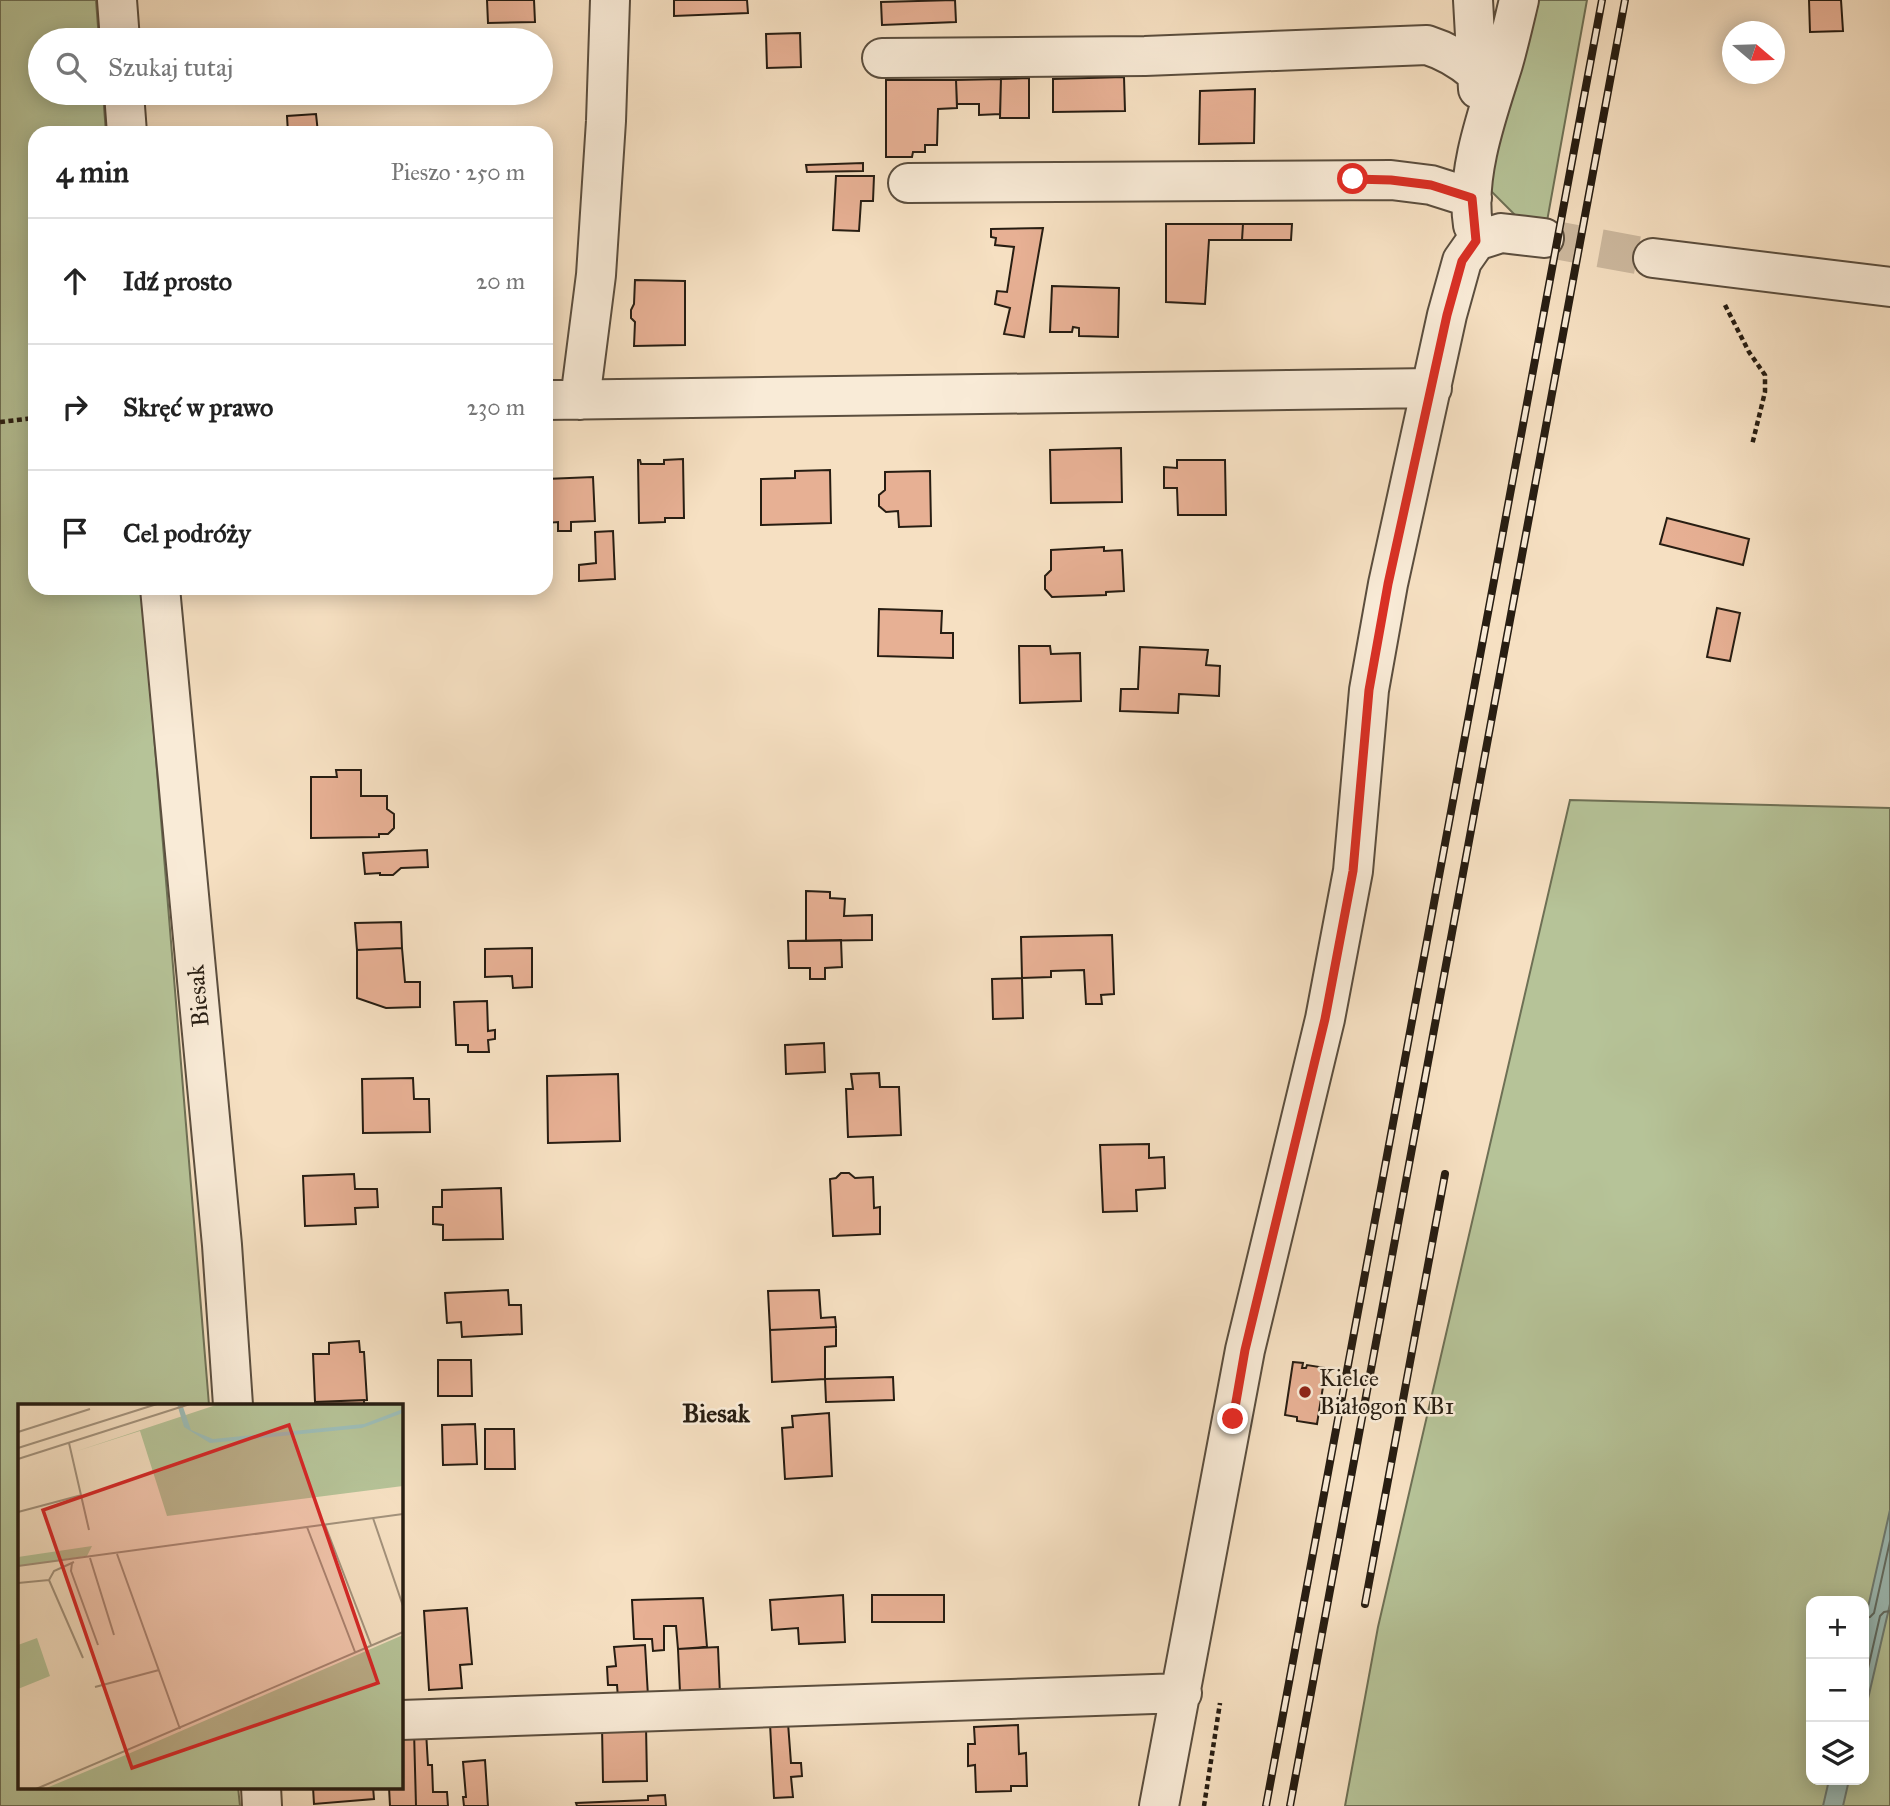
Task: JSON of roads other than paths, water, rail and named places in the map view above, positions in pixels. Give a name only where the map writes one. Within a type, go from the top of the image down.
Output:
[{"type":"street","points":[[117,0],[119,28]]},
{"type":"street","points":[[610,0],[606,121],[596,275],[563,400],[1432,388]]},
{"type":"street","points":[[1473,0],[1475,72],[1483,127]]},
{"type":"street","points":[[1476,241],[1472,198],[1483,127],[1519,0]]},
{"type":"street","points":[[882,58],[1145,56],[1427,45],[1460,59],[1475,72]]},
{"type":"street","points":[[125,105],[126,126]]},
{"type":"street","points":[[908,183],[1391,180],[1431,185],[1472,198]]},
{"type":"street","points":[[1159,1806],[1245,1350],[1325,1019],[1353,871],[1369,690],[1388,584],[1447,315],[1462,261],[1476,241],[1501,233],[1544,237]]},
{"type":"street","points":[[1653,258],[1890,287]]},
{"type":"street","name":"Biesak","points":[[160,595],[220,1231],[233,1404]]},
{"type":"street","points":[[402,1720],[1182,1693]]},
{"type":"street","points":[[261,1788],[262,1806]]},
{"type":"water","points":[[1890,1510],[1890,1604],[1869,1694],[1869,1603]]},
{"type":"water","points":[[1828,1785],[1848,1785],[1843,1806],[1823,1806]]},
{"type":"tunnel","points":[[1544,238],[1653,258]]},
{"type":"railway","points":[[1266,1806],[1602,0]]},
{"type":"railway","points":[[1290,1806],[1625,0]]},
{"type":"railway","points":[[1365,1604],[1445,1174]]},
{"type":"place","name":"Kielce Białogon KB1","points":[[1305,1392]]},
{"type":"district","name":"Biesak","points":[[716,1413]]}]
